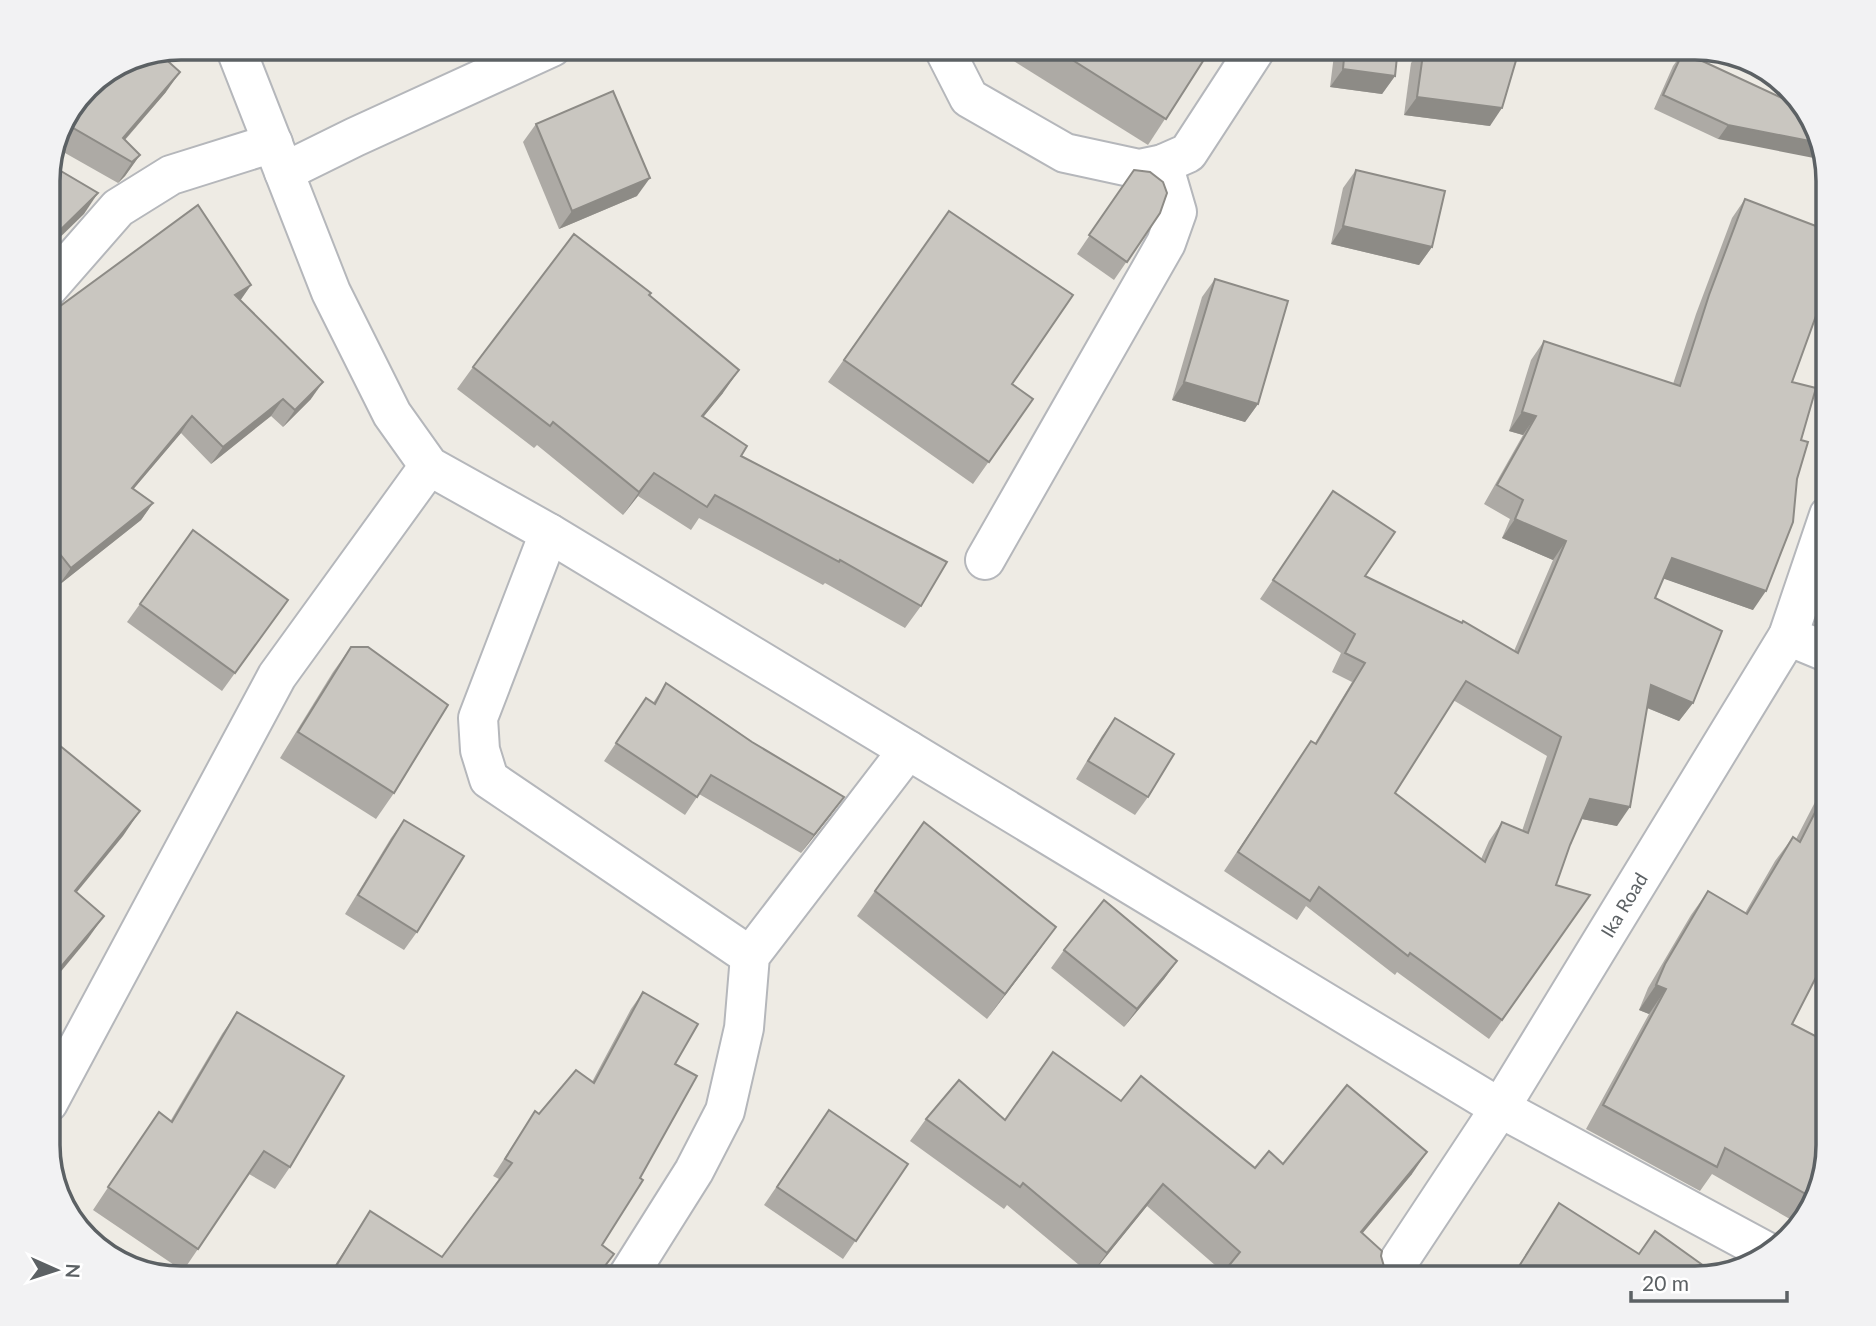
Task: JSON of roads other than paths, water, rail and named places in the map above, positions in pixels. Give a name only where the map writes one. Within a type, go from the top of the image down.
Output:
[{"type":"street","points":[[240,60],[337,304],[392,414],[429,466],[550,533],[1500,1108],[1760,1248]]},
{"type":"street","points":[[60,274],[118,208],[171,175],[278,158],[355,137],[524,60]]},
{"type":"street","points":[[950,60],[970,98],[1065,153],[1139,169],[1163,164],[1188,153],[1249,60]]},
{"type":"street","points":[[985,560],[1166,243],[1177,212],[1163,164]]},
{"type":"street","points":[[83,188],[118,208]]},
{"type":"street","points":[[60,1081],[278,676],[429,466]]},
{"type":"street","points":[[550,533],[478,718],[480,750],[489,779],[750,956]]},
{"type":"street","name":"Ika Road","points":[[1396,1266],[1500,1108],[1788,636],[1816,553]]},
{"type":"street","points":[[1788,636],[1816,648]]},
{"type":"street","points":[[634,1266],[694,1171],[725,1111],[744,1028],[750,956],[908,750]]}]
